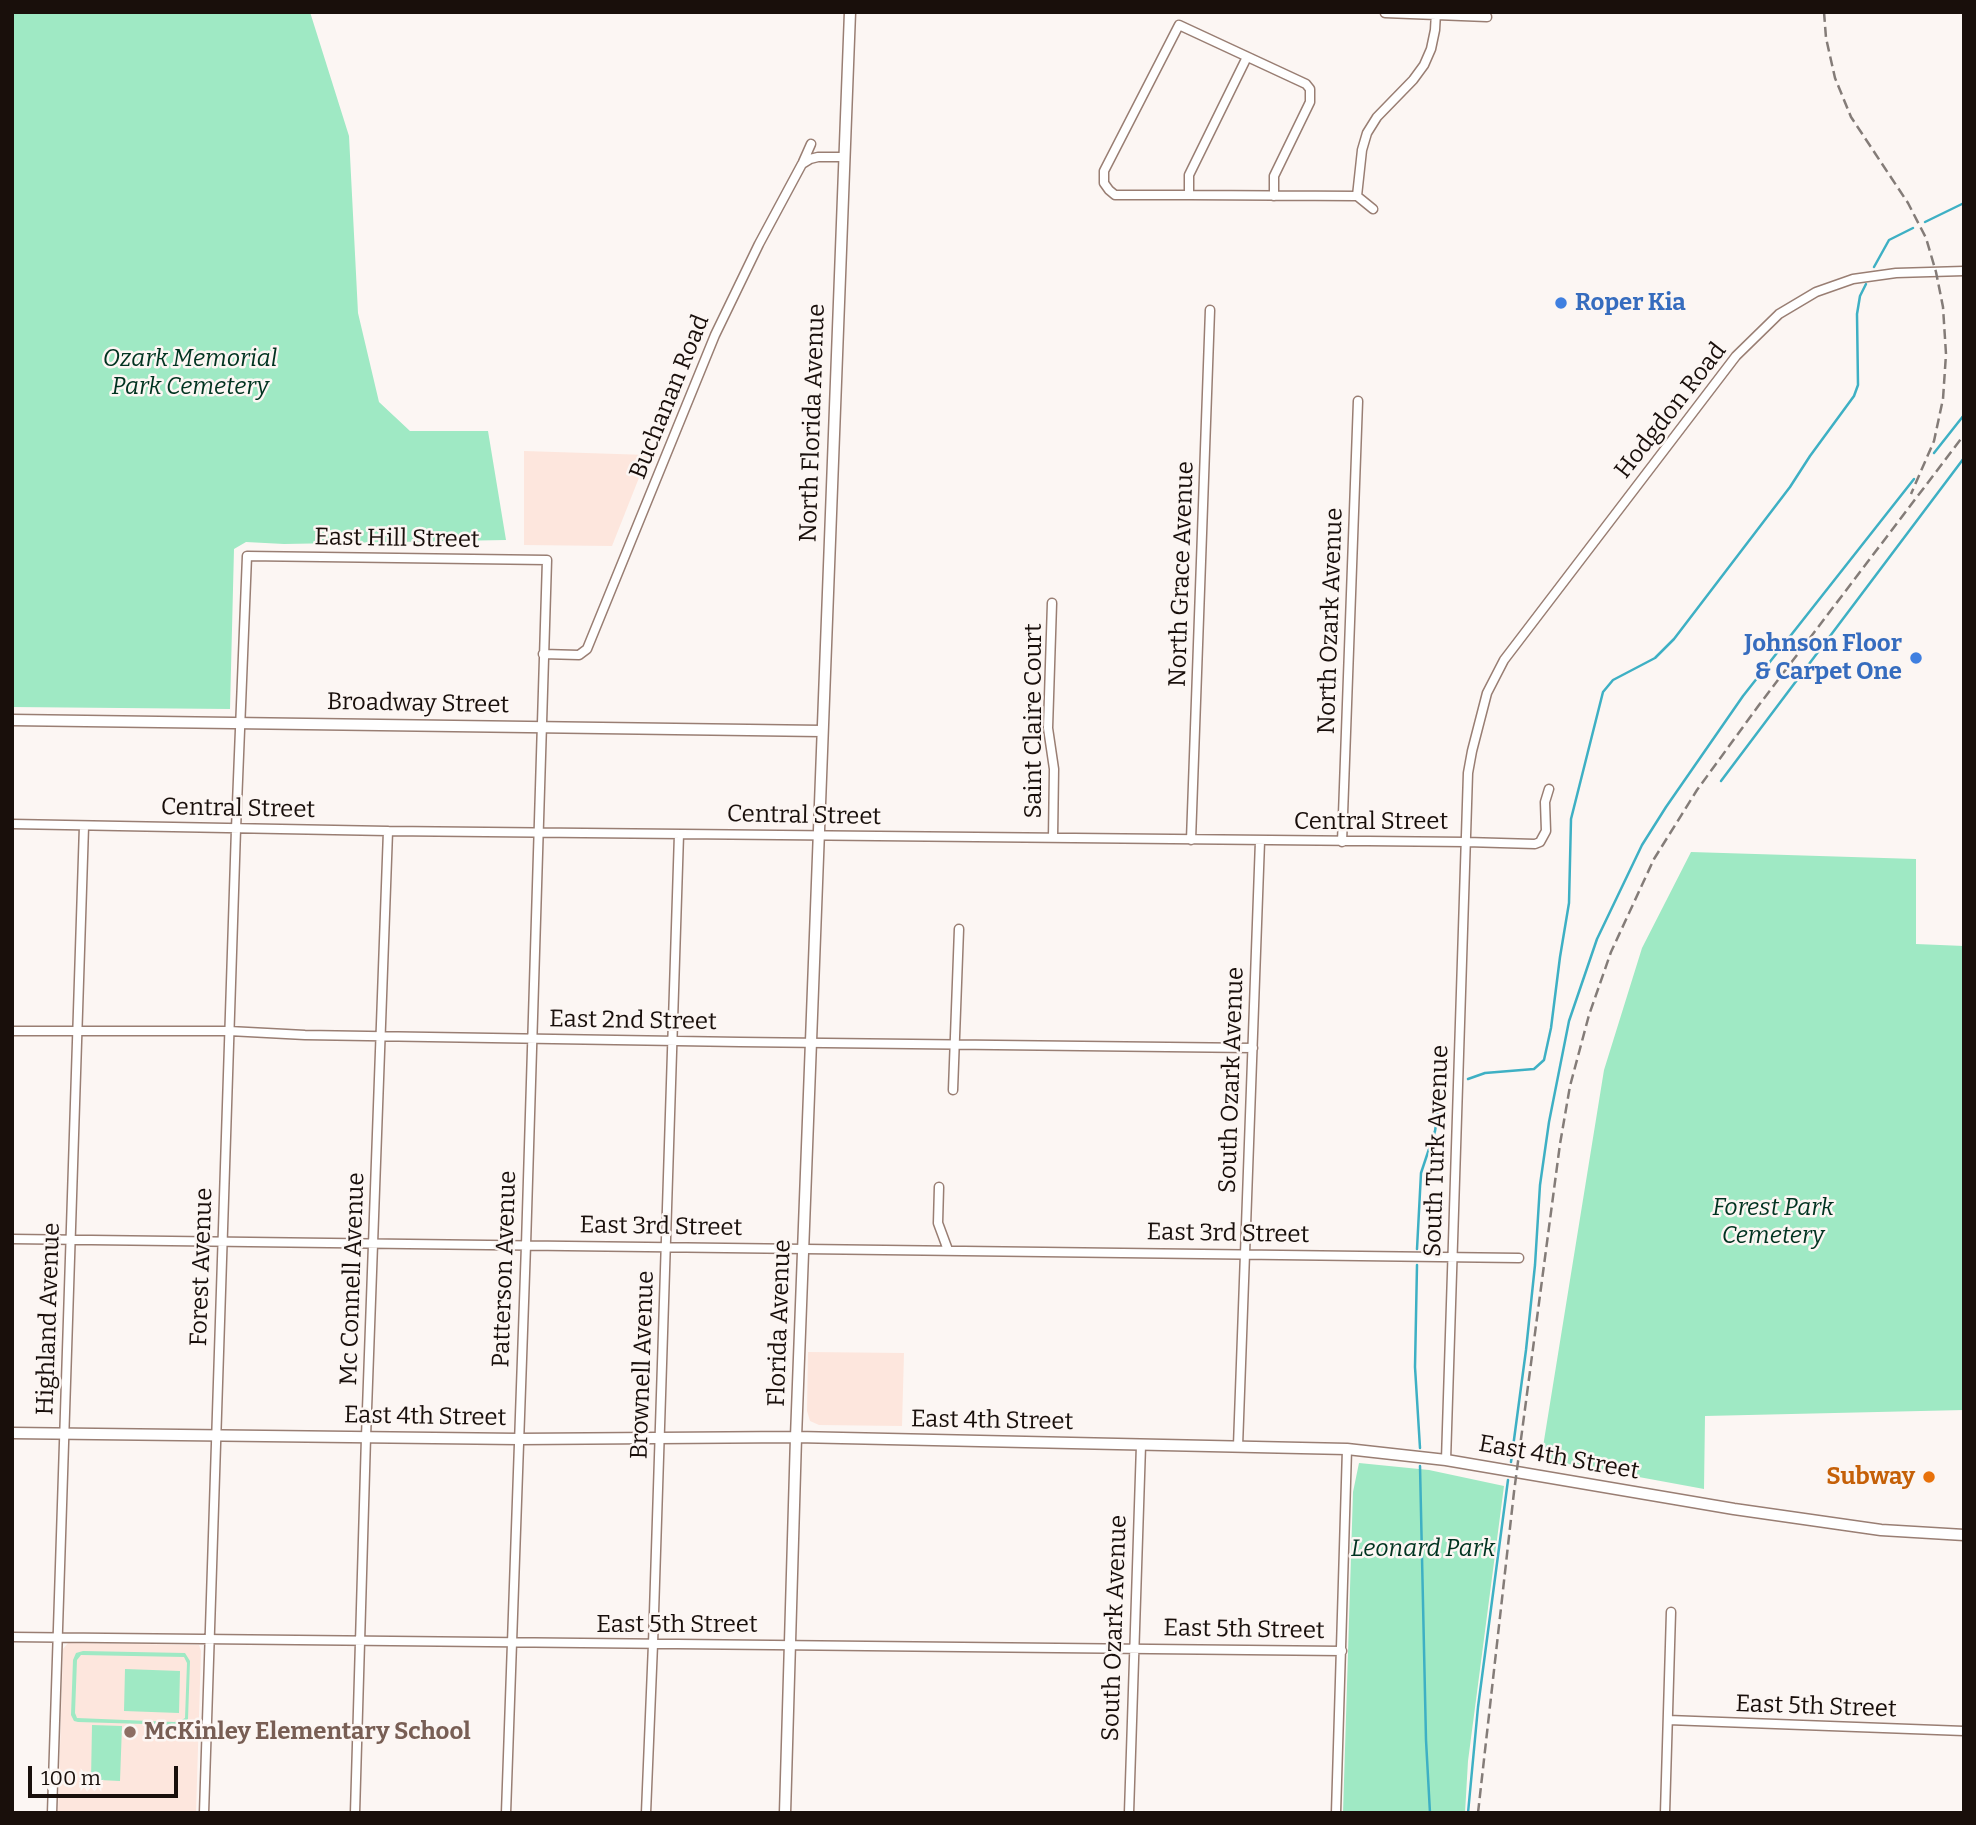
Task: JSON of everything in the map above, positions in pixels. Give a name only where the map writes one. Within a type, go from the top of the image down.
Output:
[{"type":"street","name":"North Florida Avenue","points":[[819,835],[850,12]]},
{"type":"street","points":[[1385,13],[1487,17]]},
{"type":"street","points":[[1357,196],[1362,150],[1367,133],[1377,117],[1424,65],[1431,49],[1436,14]]},
{"type":"street","points":[[1274,196],[1274,176],[1310,102],[1311,94],[1306,84],[1179,25],[1104,171],[1104,183],[1115,195],[1274,196],[1357,196],[1373,209]]},
{"type":"street","points":[[1189,195],[1189,175],[1247,57]]},
{"type":"street","points":[[800,167],[811,144]]},
{"type":"street","points":[[800,167],[813,158],[844,157]]},
{"type":"street","name":"Buchanan Road","points":[[543,654],[579,655],[587,649],[715,335],[800,167]]},
{"type":"street","name":"Hodgdon Road","points":[[1466,842],[1470,761],[1488,693],[1504,660],[1756,334],[1779,314],[1816,292],[1853,279],[1896,273],[1964,271]]},
{"type":"street","name":"North Grace Avenue","points":[[1191,840],[1210,310]]},
{"type":"street","name":"North Ozark Avenue","points":[[1342,842],[1358,401]]},
{"type":"street","name":"East Hill Street","points":[[247,556],[547,560]]},
{"type":"street","name":"Forest Avenue","points":[[204,1813],[247,556]]},
{"type":"street","name":"Patterson Avenue","points":[[506,1813],[547,560]]},
{"type":"street","name":"Saint Claire Court","points":[[1052,603],[1048,728],[1054,769],[1054,838]]},
{"type":"street","name":"Broadway Street","points":[[12,720],[822,730]]},
{"type":"street","name":"Central Street","points":[[12,824],[1535,844],[1540,842],[1546,831],[1545,802],[1549,789]]},
{"type":"street","name":"Highland Avenue","points":[[52,1813],[84,826]]},
{"type":"street","name":"Mc Connell Avenue","points":[[355,1813],[388,831]]},
{"type":"street","name":"Brownell Avenue","points":[[646,1813],[679,834]]},
{"type":"street","name":"Florida Avenue","points":[[785,1813],[819,835]]},
{"type":"street","name":"South Ozark Avenue","points":[[1238,1446],[1260,841]]},
{"type":"street","name":"South Turk Avenue","points":[[1446,1460],[1466,842]]},
{"type":"street","points":[[953,1090],[959,929]]},
{"type":"street","name":"East 2nd Street","points":[[12,1031],[229,1031],[811,1043],[1253,1048]]},
{"type":"street","points":[[939,1187],[939,1228],[948,1250]]},
{"type":"street","name":"East 3rd Street","points":[[12,1239],[1519,1258]]},
{"type":"street","name":"East 4th Street","points":[[12,1433],[518,1439],[796,1437],[1347,1449],[1446,1460],[1749,1511],[1881,1530],[1964,1535]]},
{"type":"street","name":"South Ozark Avenue","points":[[1129,1813],[1140,1445]]},
{"type":"street","points":[[1336,1813],[1347,1449]]},
{"type":"street","points":[[1665,1813],[1671,1612]]},
{"type":"street","name":"East 5th Street","points":[[12,1637],[1342,1651]]},
{"type":"street","name":"East 5th Street","points":[[1668,1720],[1964,1731]]},
{"type":"shaded area","points":[[524,451],[648,455],[612,546],[524,545]]},
{"type":"shaded area","points":[[808,1352],[904,1353],[902,1426],[819,1425],[810,1421],[807,1411]]},
{"type":"shaded area","name":"McKinley Elementary School","points":[[68,1643],[199,1645],[201,1651],[196,1813],[58,1813],[63,1649]]},
{"type":"green space","name":"Ozark Memorial Park Cemetery","points":[[12,12],[310,12],[349,136],[358,313],[379,402],[410,431],[488,431],[506,540],[284,544],[246,542],[234,549],[230,709],[12,707]]},
{"type":"green space","name":"Forest Park Cemetery","points":[[1691,852],[1916,859],[1916,944],[1964,946],[1964,1410],[1705,1416],[1704,1489],[1541,1459],[1604,1070],[1642,948]]},
{"type":"green space","name":"Leonard Park","points":[[1359,1463],[1429,1470],[1504,1486],[1468,1761],[1465,1813],[1343,1813],[1353,1492]]},
{"type":"green space","points":[[76,1653],[185,1653],[190,1661],[188,1719],[184,1724],[178,1725],[74,1721],[71,1715],[73,1660]],"holes":[[[81,1655],[184,1657],[187,1663],[185,1718],[180,1721],[77,1718],[77,1660]]]},
{"type":"green space","points":[[125,1669],[180,1671],[179,1713],[124,1711]]},
{"type":"green space","points":[[92,1725],[122,1726],[120,1781],[99,1780],[98,1786],[93,1786]]},
{"type":"waterway","points":[[1925,222],[1964,203]]},
{"type":"waterway","points":[[1874,267],[1889,240],[1913,228]]},
{"type":"waterway","points":[[1468,1079],[1485,1073],[1534,1069],[1544,1060],[1569,903],[1571,819],[1603,692],[1613,680],[1655,658],[1674,639],[1790,487],[1854,396],[1858,385],[1857,314],[1860,296],[1866,284]]},
{"type":"waterway","points":[[1934,453],[1964,415]]},
{"type":"waterway","points":[[1721,781],[1964,458]]},
{"type":"waterway","points":[[1511,1462],[1526,1350],[1540,1185],[1549,1122],[1569,1021],[1597,939],[1642,845],[1666,807],[1743,696],[1914,479]]},
{"type":"waterway","points":[[1417,1249],[1421,1173],[1435,1131],[1440,1100],[1446,1093]]},
{"type":"waterway","points":[[1417,1265],[1415,1367],[1420,1448]]},
{"type":"waterway","points":[[1420,1466],[1430,1813]]},
{"type":"waterway","points":[[1468,1813],[1478,1707],[1508,1480]]},
{"type":"railway","points":[[1824,12],[1826,38],[1835,78],[1851,117],[1908,203],[1926,238],[1943,307],[1946,354],[1943,399],[1934,441],[1911,494]]},
{"type":"railway","points":[[1478,1813],[1514,1492],[1560,1144],[1570,1086],[1589,1015],[1611,952],[1654,859],[1697,790],[1964,435]]},
{"type":"place","name":"Roper Kia","points":[[1561,303]]},
{"type":"place","name":"Johnson Floor & Carpet One","points":[[1916,658]]},
{"type":"place","name":"Subway","points":[[1929,1477]]},
{"type":"place","name":"McKinley Elementary School","points":[[130,1732]]}]
